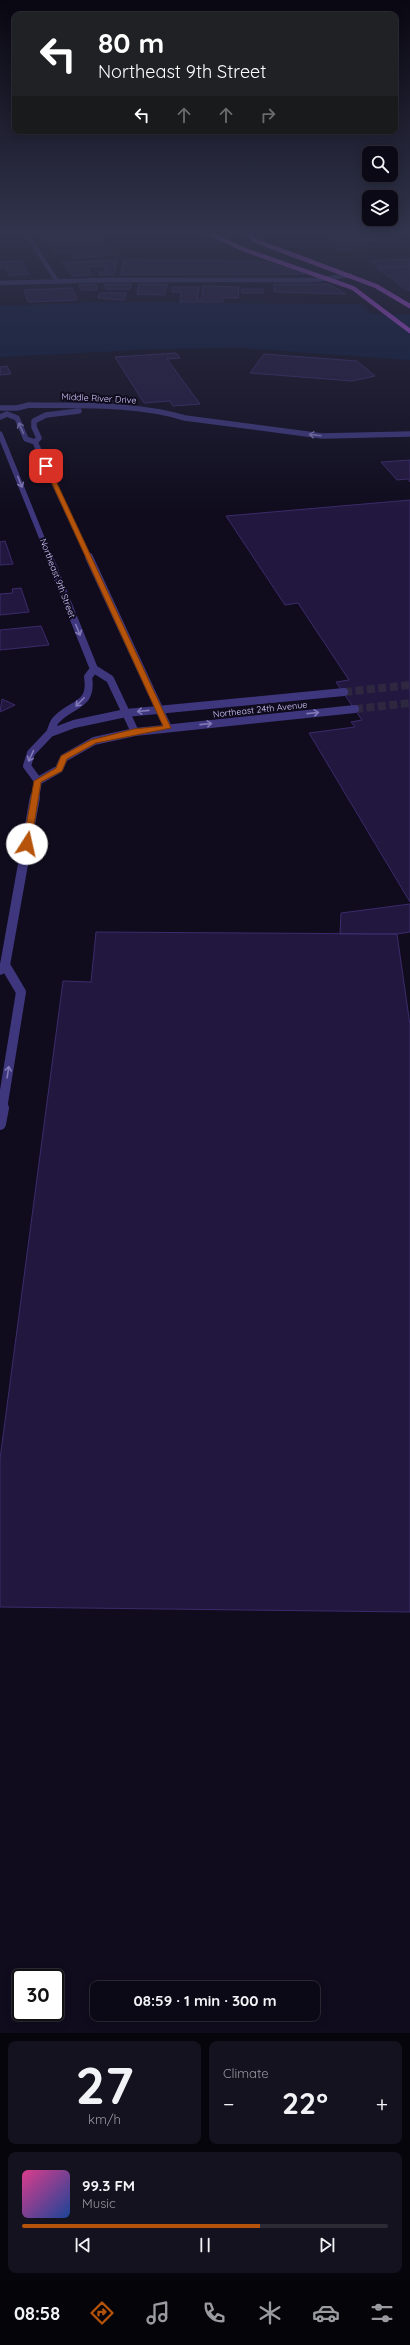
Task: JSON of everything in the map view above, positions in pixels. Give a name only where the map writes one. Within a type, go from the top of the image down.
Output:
[{"type":"street","name":"Middle River Drive","points":[[4,410],[29,405],[110,406],[165,412],[179,417]]},
{"type":"street","name":"Middle River Drive","points":[[17,408],[28,411],[81,411],[157,417],[179,417],[273,431],[346,437],[410,434]]},
{"type":"street","points":[[0,417],[4,410],[17,418],[26,439],[35,442],[168,728],[134,732],[94,741],[64,758],[59,769],[38,781]]},
{"type":"street","points":[[35,442],[39,438],[34,427],[34,421],[46,415],[81,411]]},
{"type":"street","name":"Middle River Drive","points":[[273,431],[297,440],[321,442],[410,439]]},
{"type":"street","name":"Northeast 9th Street","points":[[0,434],[94,669]]},
{"type":"street","points":[[0,1124],[21,992],[2,968],[38,781],[27,766],[31,753],[50,733],[56,719],[82,703],[90,688],[88,677],[94,669],[110,679],[134,732]]},
{"type":"street","name":"Northeast 24th Avenue","points":[[159,710],[344,692]]},
{"type":"street","name":"Northeast 24th Avenue","points":[[168,728],[355,709]]},
{"type":"street","points":[[50,733],[74,724],[126,713],[159,710]]},
{"type":"water","points":[[0,325],[410,325],[410,360],[243,348],[157,349],[0,357]]},
{"type":"building","points":[[176,353],[180,358],[167,359],[200,404],[173,406],[170,401],[144,403],[115,357]]},
{"type":"building","points":[[264,354],[357,361],[375,376],[352,381],[250,373]]},
{"type":"building","points":[[7,366],[11,374],[0,375],[0,367]]},
{"type":"building","points":[[410,460],[410,482],[408,479],[397,480],[381,462]]},
{"type":"building","points":[[410,500],[410,902],[309,733],[355,727],[351,722],[362,720],[336,682],[349,680],[298,603],[285,605],[226,516]]},
{"type":"building","points":[[5,541],[13,564],[0,565],[0,542]]},
{"type":"building","points":[[21,588],[29,612],[0,615],[0,594],[13,593],[12,589]]},
{"type":"building","points":[[41,626],[49,645],[0,650],[0,630]]},
{"type":"building","points":[[2,699],[15,705],[0,712]]},
{"type":"building","points":[[410,904],[410,932],[397,934],[340,934],[341,913]]},
{"type":"building","points":[[96,932],[397,934],[410,1025],[410,1612],[0,1607],[0,1459],[63,981],[91,982]]},
{"type":"tunnel","points":[[344,692],[410,685]]},
{"type":"tunnel","points":[[355,709],[410,703]]},
{"type":"route","points":[[27,844],[38,781],[59,769],[64,758],[94,741],[134,732],[168,728],[46,466]]}]
